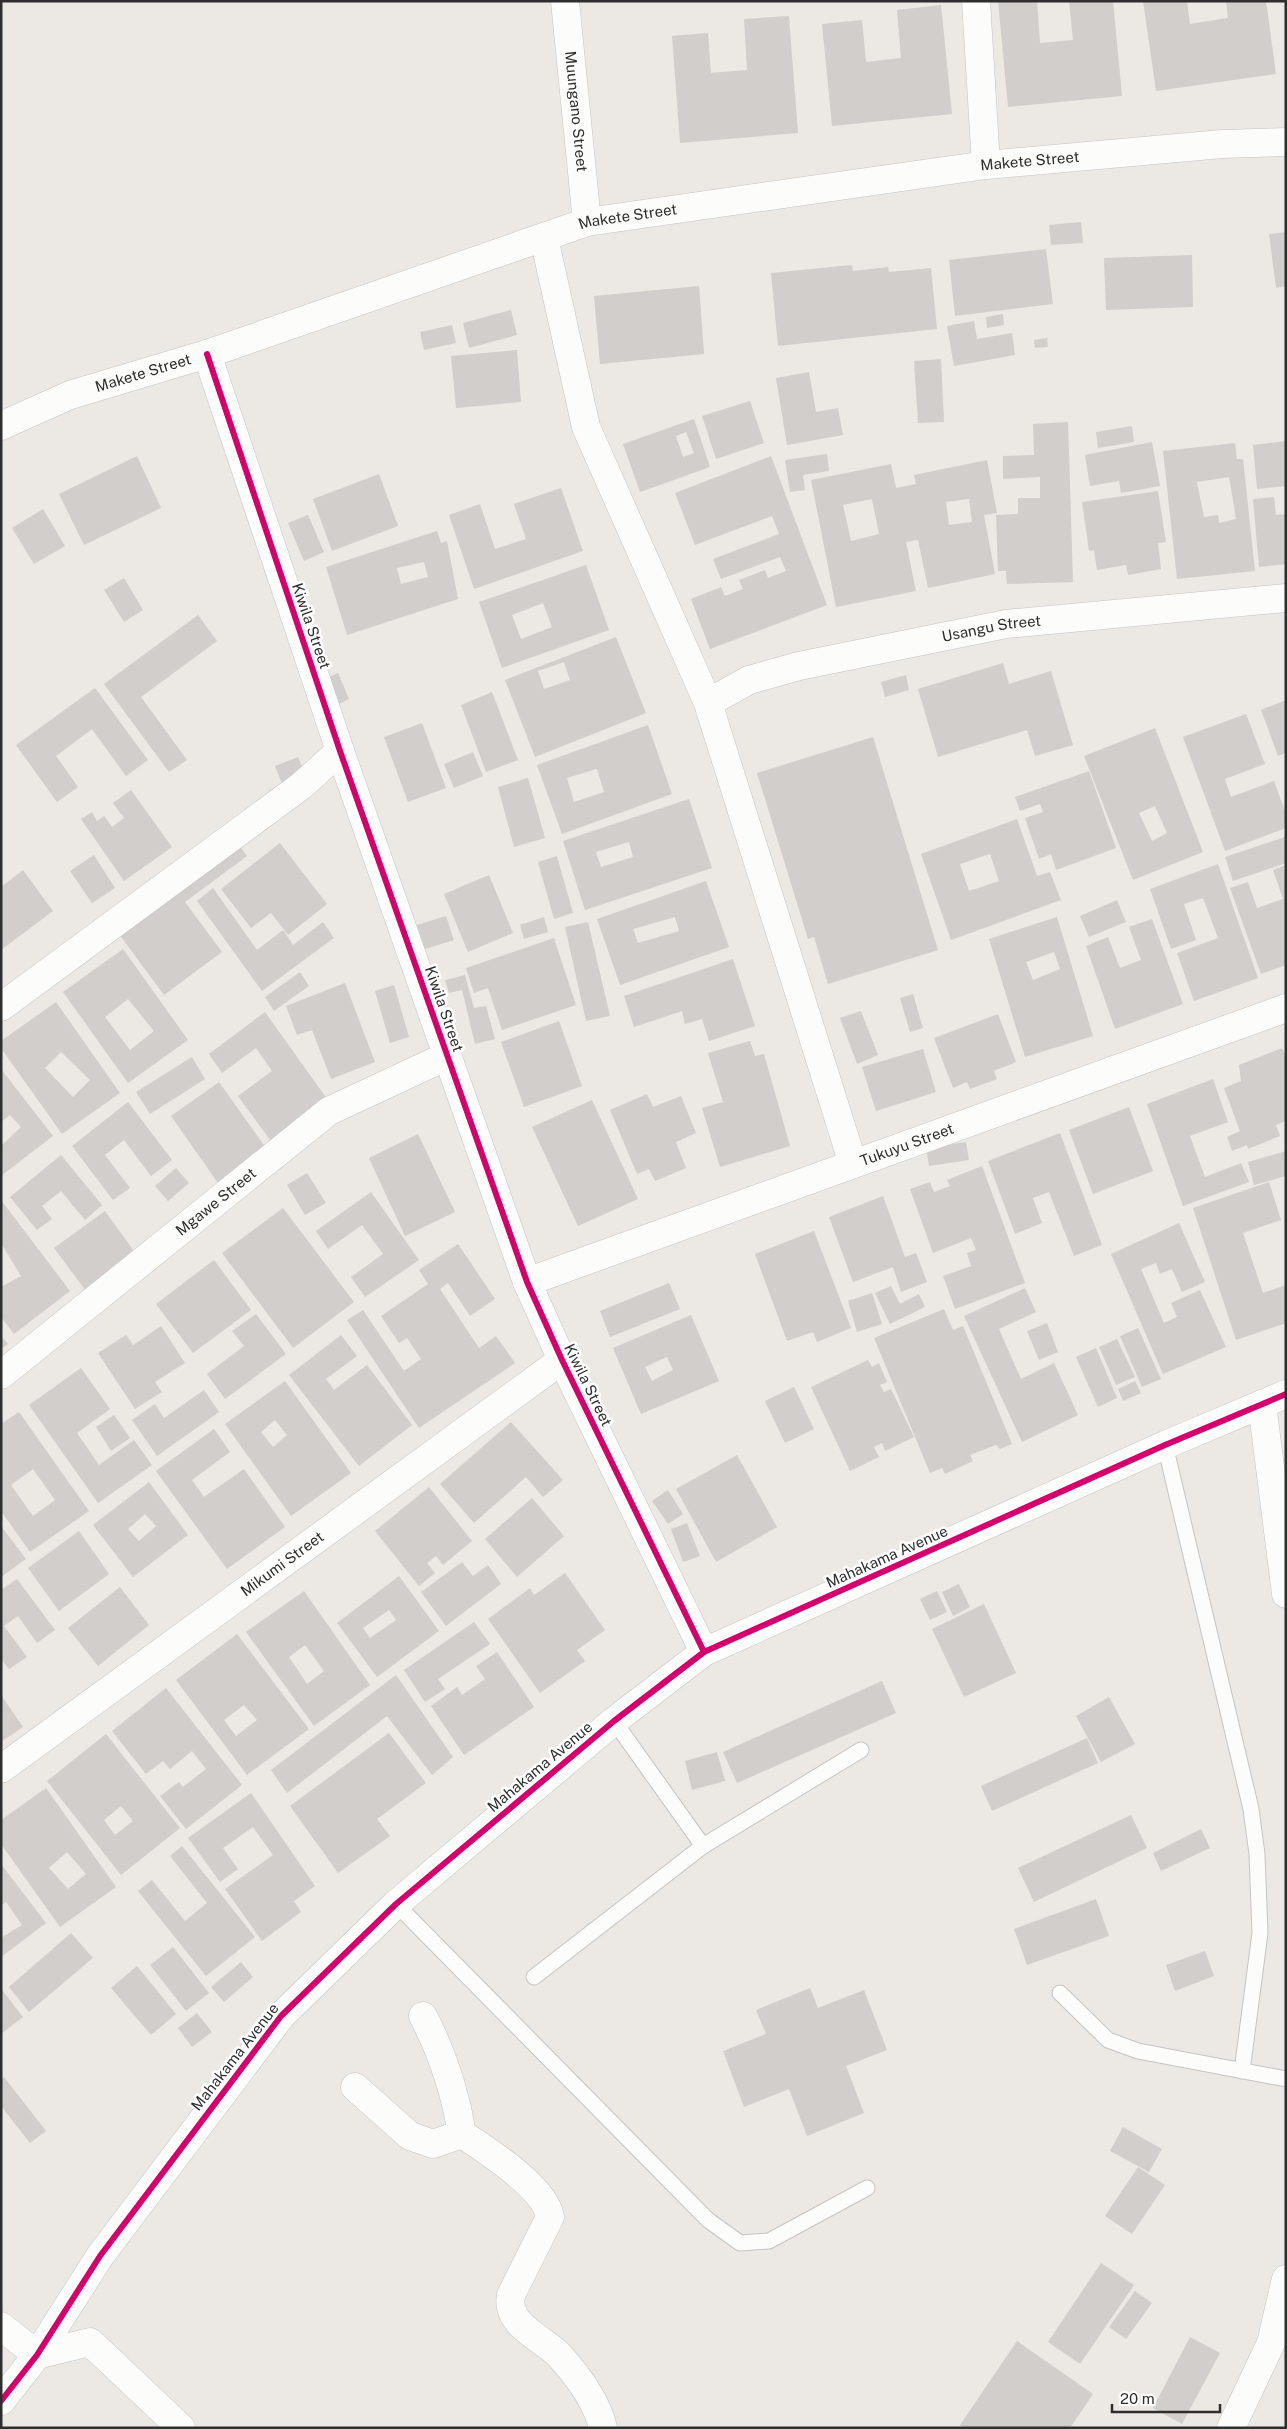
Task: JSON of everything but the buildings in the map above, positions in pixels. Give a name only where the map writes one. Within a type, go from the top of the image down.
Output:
[{"type":"street","name":"Muungano Street","points":[[565,1],[586,222]]},
{"type":"street","points":[[976,1],[986,165]]},
{"type":"street","name":"Makete Street","points":[[1,426],[70,395],[207,354],[586,222],[986,165],[1222,144],[1286,142]]},
{"type":"street","points":[[544,238],[586,427],[708,703],[853,1164]]},
{"type":"street","name":"Kiwila Street","points":[[207,354],[340,751],[527,1282],[562,1360],[704,1652]]},
{"type":"street","name":"Usangu Street","points":[[708,703],[749,680],[799,666],[1006,624],[1286,598]]},
{"type":"street","points":[[1,1007],[301,786],[340,751]]},
{"type":"street","name":"Tukuyu Street","points":[[527,1282],[1286,1008]]},
{"type":"street","name":"Mgawe Street","points":[[1,1375],[329,1111],[447,1056]]},
{"type":"street","name":"Mikumi Street","points":[[1,1769],[562,1360]]},
{"type":"street","points":[[1274,1399],[1286,1594]]},
{"type":"street","name":"Mahakama Avenue","points":[[1,2402],[37,2355],[100,2256],[281,2016],[396,1904],[614,1721],[704,1652],[1274,1399]]},
{"type":"street","points":[[422,2016],[440,2048],[453,2088],[462,2134],[500,2159],[542,2199],[549,2211],[548,2224],[511,2295],[509,2306],[512,2314],[526,2330],[558,2354],[585,2388],[603,2428]]},
{"type":"street","points":[[355,2087],[410,2136],[433,2144],[462,2134]]},
{"type":"street","points":[[1231,2428],[1279,2347],[1286,2279]]},
{"type":"street","points":[[1,2326],[37,2355],[90,2342],[181,2428]]},
{"type":"lane","points":[[1165,1446],[1251,1809],[1257,1854],[1260,1933],[1242,2071]]},
{"type":"lane","points":[[614,1721],[703,1846]]},
{"type":"lane","points":[[534,1977],[703,1846],[862,1750]]},
{"type":"lane","points":[[396,1904],[708,2220],[740,2243],[769,2241],[867,2188]]},
{"type":"lane","points":[[1060,1993],[1108,2040],[1138,2051],[1286,2079]]},
{"type":"cycle path","points":[[207,354],[340,751],[527,1282],[562,1360],[704,1652]]},
{"type":"cycle path","points":[[1,2401],[37,2355],[100,2256],[281,2016],[396,1904],[614,1721],[704,1652],[1165,1445],[1286,1394]]}]
